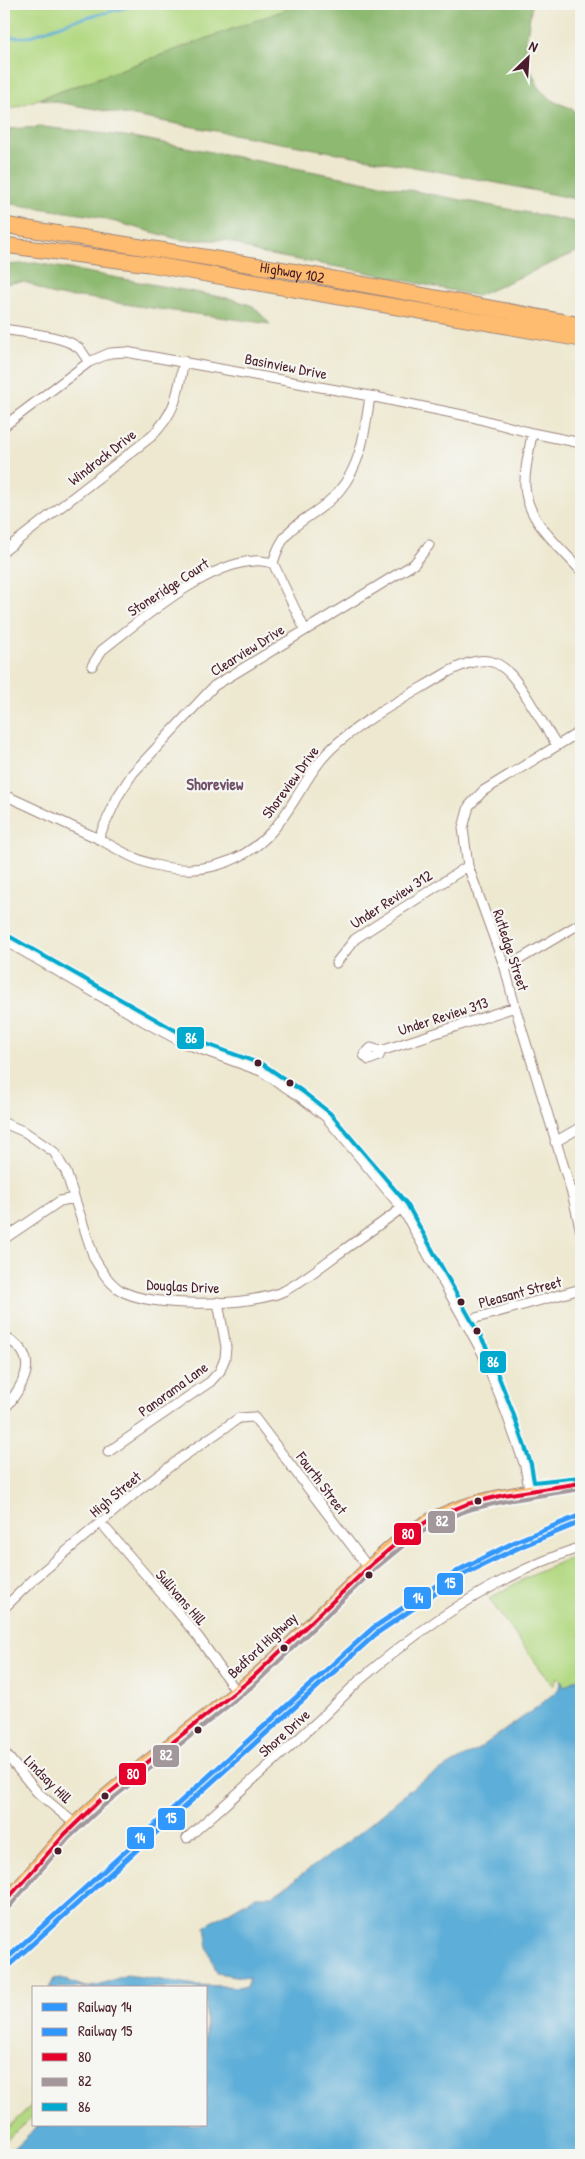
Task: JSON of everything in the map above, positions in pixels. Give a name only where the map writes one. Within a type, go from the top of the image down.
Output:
[{"type":"highway","name":"Highway 102","points":[[4,225],[297,272],[581,326]]},
{"type":"highway","name":"Highway 102","points":[[4,245],[149,264],[581,339]]},
{"type":"main road","name":"Bedford Highway","points":[[4,1903],[75,1824],[272,1661],[368,1568],[402,1539],[431,1519],[481,1501],[529,1489],[581,1483]]},
{"type":"street","points":[[4,329],[45,336],[70,344],[80,349],[89,362]]},
{"type":"street","name":"Basinview Drive","points":[[4,426],[89,362],[110,353],[126,352],[184,361],[472,416],[532,433],[581,443]]},
{"type":"street","name":"Windrock Drive","points":[[4,552],[152,436],[173,409],[184,361]]},
{"type":"street","points":[[305,630],[273,563],[284,535],[294,525],[332,499],[350,477],[359,457],[370,396]]},
{"type":"street","points":[[532,433],[525,486],[531,512],[541,528],[581,571]]},
{"type":"street","name":"Clearview Drive","points":[[98,839],[118,796],[133,774],[214,686],[414,564],[429,544]]},
{"type":"street","name":"Stoneridge Court","points":[[92,666],[102,650],[199,581],[223,568],[244,562],[256,560],[273,563]]},
{"type":"street","name":"Shoreview Drive","points":[[4,796],[98,839],[128,855],[154,865],[177,869],[212,867],[228,863],[257,846],[272,832],[286,814],[320,760],[332,748],[349,735],[448,672],[462,665],[478,661],[490,661],[505,666],[516,678],[557,746]]},
{"type":"street","name":"Rutledge Street","points":[[581,731],[483,791],[469,806],[463,828],[468,866],[505,968],[555,1142],[573,1197],[581,1232]]},
{"type":"street","name":"Under Review 312","points":[[336,963],[355,938],[468,866]]},
{"type":"street","points":[[505,968],[581,923]]},
{"type":"street","points":[[4,940],[184,1043],[261,1071],[299,1096],[326,1117],[402,1208],[482,1352],[525,1466],[529,1489]]},
{"type":"street","name":"Under Review 313","points":[[381,1051],[515,1007]]},
{"type":"street","name":"Douglas Drive","points":[[4,1123],[25,1132],[54,1152],[66,1172],[94,1258],[109,1280],[120,1290],[132,1296],[150,1300],[218,1302],[266,1298],[285,1290],[402,1208]]},
{"type":"street","points":[[555,1142],[581,1127]]},
{"type":"street","points":[[573,1197],[581,1192]]},
{"type":"street","points":[[4,1239],[60,1201],[74,1198]]},
{"type":"street","name":"Pleasant Street","points":[[465,1321],[581,1289]]},
{"type":"street","name":"Panorama Lane","points":[[108,1452],[210,1382],[220,1371],[225,1358],[226,1347],[218,1302]]},
{"type":"street","points":[[4,1337],[13,1341],[25,1355],[28,1370],[24,1383],[4,1410]]},
{"type":"street","name":"High Street","points":[[4,1608],[35,1578],[181,1458],[239,1418],[254,1417]]},
{"type":"street","name":"Fourth Street","points":[[254,1417],[368,1568]]},
{"type":"street","name":"Sullivans Hill","points":[[101,1524],[199,1638],[236,1691]]},
{"type":"street","name":"Shore Drive","points":[[187,1838],[247,1786],[360,1680],[402,1647],[502,1580],[546,1558],[581,1547]]},
{"type":"street","name":"Lindsay Hill","points":[[4,1752],[37,1792],[75,1824]]},
{"type":"green space","points":[[4,4],[302,4],[195,45],[4,111]]},
{"type":"green space","points":[[301,4],[532,4],[524,55],[540,90],[555,102],[571,108],[581,118],[581,200],[447,173],[40,99]]},
{"type":"green space","points":[[43,127],[133,137],[581,223],[581,250],[477,296],[361,271],[259,253],[226,240],[181,240],[94,216],[4,203],[4,129]]},
{"type":"green space","points":[[36,263],[232,299],[253,306],[270,324],[89,298],[60,296],[48,293],[24,282],[4,284],[4,265]]},
{"type":"green space","points":[[581,1552],[581,1676],[564,1687],[558,1677],[553,1686],[489,1599],[520,1581]]},
{"type":"green space","points":[[32,2105],[32,2117],[4,2142],[4,2131]]},
{"type":"water","points":[[581,1676],[581,2155],[7,2155],[38,2126],[208,2126],[208,1986],[90,1986],[127,1975],[196,1985],[246,1987],[249,1978],[217,1973],[208,1949],[205,1926],[256,1896],[272,1896],[357,1835],[418,1783],[477,1750],[540,1705],[558,1690],[561,1681],[564,1687]]},
{"type":"water","points":[[60,1978],[82,1986],[50,1986],[54,1979]]},
{"type":"waterway","points":[[4,37],[28,37],[72,21],[141,4]]},
{"type":"rail line","name":"14","points":[[4,1961],[373,1628],[461,1569],[519,1540],[581,1515]]},
{"type":"rail line","name":"15","points":[[8,1966],[377,1633],[464,1574],[522,1546],[581,1522]]},
{"type":"transit line","name":"86","points":[[7,935],[187,1037],[264,1065],[330,1113],[407,1204],[488,1350],[531,1464],[534,1482],[580,1477]]},
{"type":"transit line","name":"80","points":[[4,1903],[65,1834],[98,1802],[249,1681],[372,1564],[410,1532],[431,1519],[467,1504],[504,1495],[581,1483]]},
{"type":"transit line","name":"82","points":[[9,1907],[69,1838],[102,1807],[253,1686],[376,1568],[414,1537],[434,1525],[468,1510],[506,1501],[581,1489]]},
{"type":"district","name":"Shoreview","points":[[215,784]]}]
